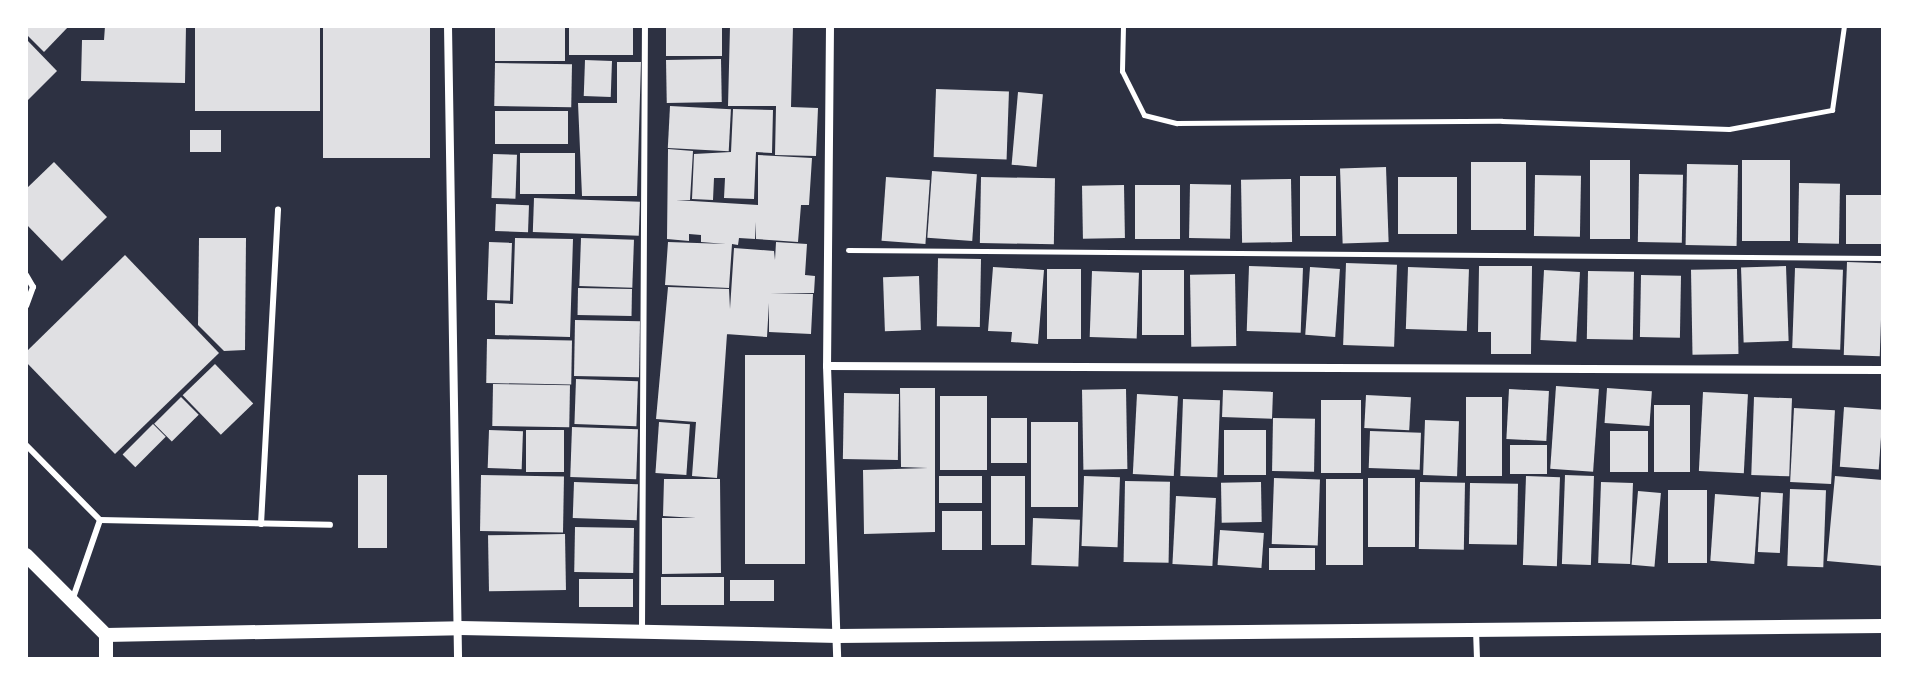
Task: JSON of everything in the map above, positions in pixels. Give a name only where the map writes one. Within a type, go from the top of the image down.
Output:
[{"type":"street","points":[[448,26],[460,628],[458,659]]},
{"type":"street","points":[[830,26],[827,366],[837,659]]},
{"type":"street","points":[[827,366],[1883,370]]},
{"type":"street","points":[[26,555],[106,635],[106,659]]},
{"type":"street","points":[[106,635],[460,628],[642,635],[838,636],[1883,626]]},
{"type":"lane","points":[[642,635],[645,26]]},
{"type":"lane","points":[[261,524],[278,209]]},
{"type":"lane","points":[[26,275],[33,287],[26,306]]},
{"type":"lane","points":[[26,445],[100,520],[330,525]]},
{"type":"lane","points":[[72,601],[100,520]]},
{"type":"lane","points":[[1476,630],[1477,659]]},
{"type":"path","points":[[1123,26],[1122,71],[1144,115],[1177,123],[1502,121],[1729,129],[1832,110],[1844,26]]},
{"type":"path","points":[[827,250],[1883,258]]},
{"type":"building","points":[[26,26],[69,26],[44,52],[26,34]]},
{"type":"building","points":[[105,26],[186,26],[185,83],[81,81],[82,40],[104,40]]},
{"type":"building","points":[[195,26],[320,26],[320,111],[195,111]]},
{"type":"building","points":[[323,26],[430,26],[430,158],[323,158]]},
{"type":"building","points":[[495,26],[565,26],[565,61],[495,61]]},
{"type":"building","points":[[569,26],[633,26],[633,55],[569,55]]},
{"type":"building","points":[[666,26],[722,26],[722,56],[666,56]]},
{"type":"building","points":[[730,26],[793,26],[791,107],[818,108],[816,156],[775,155],[776,106],[728,106]]},
{"type":"building","points":[[26,39],[57,71],[26,102]]},
{"type":"building","points":[[721,59],[722,102],[667,103],[666,60]]},
{"type":"building","points":[[585,60],[612,61],[611,97],[584,96]]},
{"type":"building","points":[[617,62],[641,62],[637,196],[582,196],[578,103],[617,103]]},
{"type":"building","points":[[495,63],[572,64],[571,107],[494,106]]},
{"type":"building","points":[[936,89],[1009,92],[1007,160],[934,157]]},
{"type":"building","points":[[1018,92],[1043,94],[1037,167],[1012,165]]},
{"type":"building","points":[[670,106],[731,109],[729,151],[668,148]]},
{"type":"building","points":[[733,109],[773,110],[772,153],[756,152],[754,199],[724,198],[725,178],[714,178],[713,200],[692,199],[694,154],[731,152]]},
{"type":"building","points":[[495,111],[568,111],[568,144],[495,144]]},
{"type":"building","points":[[190,130],[221,130],[221,152],[190,152]]},
{"type":"building","points":[[668,149],[693,151],[690,200],[676,200],[758,205],[758,155],[812,158],[809,205],[801,205],[798,242],[756,239],[756,222],[755,239],[739,238],[738,245],[732,244],[729,288],[665,285],[668,242],[726,244],[701,242],[701,235],[689,234],[689,241],[667,239]]},
{"type":"building","points":[[520,153],[575,153],[575,194],[520,194]]},
{"type":"building","points":[[493,154],[517,155],[515,199],[491,198]]},
{"type":"building","points":[[1590,160],[1630,160],[1630,239],[1590,239]]},
{"type":"building","points":[[1742,160],[1790,160],[1790,241],[1742,241]]},
{"type":"building","points":[[54,162],[107,217],[62,261],[26,224],[26,189]]},
{"type":"building","points":[[1471,162],[1526,162],[1526,230],[1471,230]]},
{"type":"building","points":[[1687,164],[1738,165],[1737,246],[1686,245]]},
{"type":"building","points":[[1386,167],[1389,242],[1343,244],[1340,169]]},
{"type":"building","points":[[932,171],[977,174],[972,241],[927,238]]},
{"type":"building","points":[[1639,174],[1683,175],[1682,243],[1638,242]]},
{"type":"building","points":[[1535,175],[1581,176],[1580,237],[1534,236]]},
{"type":"building","points":[[1300,176],[1336,176],[1336,236],[1300,236]]},
{"type":"building","points":[[886,177],[930,180],[925,244],[882,241]]},
{"type":"building","points":[[981,177],[1055,178],[1054,244],[980,243]]},
{"type":"building","points":[[1398,177],[1457,177],[1457,234],[1398,234]]},
{"type":"building","points":[[1291,179],[1292,242],[1242,243],[1241,180]]},
{"type":"building","points":[[1799,183],[1840,184],[1839,244],[1798,243]]},
{"type":"building","points":[[1190,184],[1231,185],[1230,239],[1189,238]]},
{"type":"building","points":[[1124,185],[1125,238],[1083,239],[1082,186]]},
{"type":"building","points":[[1135,185],[1180,185],[1180,239],[1135,239]]},
{"type":"building","points":[[1846,195],[1883,195],[1883,244],[1846,244]]},
{"type":"building","points":[[534,198],[640,202],[639,236],[533,232]]},
{"type":"building","points":[[496,204],[529,205],[528,232],[495,231]]},
{"type":"building","points":[[199,238],[246,238],[245,350],[224,351],[198,325]]},
{"type":"building","points":[[515,238],[573,239],[570,337],[495,335],[495,303],[513,304]]},
{"type":"building","points":[[581,238],[634,240],[632,288],[579,286]]},
{"type":"building","points":[[489,242],[512,243],[510,301],[487,300]]},
{"type":"building","points":[[776,242],[807,244],[805,275],[815,276],[814,293],[770,293],[813,294],[811,334],[769,332],[769,303],[767,337],[727,334],[717,478],[692,476],[696,422],[656,419],[668,287],[729,289],[730,309],[734,248],[774,251],[775,260]]},
{"type":"building","points":[[125,255],[219,353],[115,454],[26,362],[26,352]]},
{"type":"building","points":[[938,258],[981,259],[980,327],[937,326]]},
{"type":"building","points":[[1847,262],[1883,263],[1880,356],[1844,355]]},
{"type":"building","points":[[1346,263],[1397,265],[1394,347],[1343,345]]},
{"type":"building","points":[[1249,266],[1303,268],[1301,333],[1247,331]]},
{"type":"building","points":[[1479,266],[1532,266],[1531,354],[1491,354],[1491,332],[1478,332]]},
{"type":"building","points":[[1786,266],[1789,341],[1744,343],[1741,268]]},
{"type":"building","points":[[993,267],[1044,270],[1038,344],[1011,342],[1012,332],[988,331]]},
{"type":"building","points":[[1310,267],[1340,269],[1335,337],[1305,335]]},
{"type":"building","points":[[1408,267],[1469,269],[1467,331],[1406,329]]},
{"type":"building","points":[[1795,268],[1843,270],[1840,350],[1792,348]]},
{"type":"building","points":[[1047,269],[1081,269],[1081,339],[1047,339]]},
{"type":"building","points":[[1737,269],[1738,354],[1692,355],[1691,270]]},
{"type":"building","points":[[1142,270],[1184,270],[1184,335],[1142,335]]},
{"type":"building","points":[[1544,270],[1580,272],[1576,342],[1540,340]]},
{"type":"building","points":[[1092,271],[1139,273],[1137,339],[1090,337]]},
{"type":"building","points":[[1588,271],[1634,272],[1633,340],[1587,339]]},
{"type":"building","points":[[1235,274],[1236,346],[1191,347],[1190,275]]},
{"type":"building","points":[[1641,275],[1681,276],[1680,338],[1640,337]]},
{"type":"building","points":[[919,276],[921,330],[885,331],[883,277]]},
{"type":"building","points":[[578,288],[632,289],[632,316],[578,315]]},
{"type":"building","points":[[575,320],[640,321],[639,377],[574,376]]},
{"type":"building","points":[[487,339],[572,340],[571,384],[486,383]]},
{"type":"building","points":[[745,355],[805,355],[805,564],[745,564]]},
{"type":"building","points":[[215,364],[253,404],[221,435],[183,395]]},
{"type":"building","points":[[576,379],[638,381],[636,426],[574,424]]},
{"type":"building","points":[[493,384],[570,385],[569,427],[492,426]]},
{"type":"building","points":[[1556,386],[1599,389],[1593,472],[1550,469]]},
{"type":"building","points":[[900,388],[935,388],[935,532],[864,534],[863,470],[928,468],[901,467]]},
{"type":"building","points":[[1607,388],[1652,391],[1649,426],[1605,423]]},
{"type":"building","points":[[1126,389],[1127,469],[1083,470],[1082,390]]},
{"type":"building","points":[[1509,389],[1549,391],[1546,441],[1506,439]]},
{"type":"building","points":[[1223,390],[1273,392],[1272,419],[1222,417]]},
{"type":"building","points":[[1703,392],[1748,394],[1744,473],[1699,471]]},
{"type":"building","points":[[844,393],[899,394],[898,460],[843,459]]},
{"type":"building","points":[[1137,394],[1178,396],[1174,476],[1133,474]]},
{"type":"building","points":[[1366,395],[1411,397],[1409,430],[1364,428]]},
{"type":"building","points":[[940,396],[987,396],[987,470],[940,470]]},
{"type":"building","points":[[181,397],[199,415],[172,442],[154,424]]},
{"type":"building","points":[[1466,397],[1502,397],[1502,476],[1466,476]]},
{"type":"building","points":[[1754,397],[1792,398],[1789,476],[1751,475]]},
{"type":"building","points":[[1183,399],[1220,400],[1217,477],[1180,476]]},
{"type":"building","points":[[1321,400],[1361,400],[1361,473],[1321,473]]},
{"type":"building","points":[[1654,405],[1690,405],[1690,472],[1654,472]]},
{"type":"building","points":[[1844,407],[1883,410],[1879,470],[1840,467]]},
{"type":"building","points":[[1794,408],[1835,410],[1831,484],[1790,482]]},
{"type":"building","points":[[991,418],[1027,418],[1027,463],[991,463]]},
{"type":"building","points":[[1273,418],[1315,419],[1314,472],[1272,471]]},
{"type":"building","points":[[1425,420],[1459,421],[1457,476],[1423,475]]},
{"type":"building","points":[[659,422],[690,424],[686,475],[655,473]]},
{"type":"building","points":[[1031,422],[1078,422],[1078,507],[1031,507]]},
{"type":"building","points":[[153,424],[166,437],[135,467],[123,454]]},
{"type":"building","points":[[572,427],[638,429],[636,479],[570,477]]},
{"type":"building","points":[[489,430],[523,431],[522,469],[488,468]]},
{"type":"building","points":[[526,430],[564,430],[564,472],[526,472]]},
{"type":"building","points":[[1224,430],[1266,430],[1266,475],[1224,475]]},
{"type":"building","points":[[1370,431],[1421,433],[1420,470],[1369,468]]},
{"type":"building","points":[[1610,431],[1648,431],[1648,472],[1610,472]]},
{"type":"building","points":[[1510,445],[1547,445],[1547,474],[1510,474]]},
{"type":"building","points":[[358,475],[387,475],[387,548],[358,548]]},
{"type":"building","points":[[481,475],[564,476],[563,532],[480,531]]},
{"type":"building","points":[[1565,475],[1594,476],[1591,565],[1562,564]]},
{"type":"building","points":[[939,476],[982,476],[982,503],[939,503]]},
{"type":"building","points":[[991,476],[1025,476],[1025,545],[991,545]]},
{"type":"building","points":[[1084,476],[1120,477],[1118,547],[1082,546]]},
{"type":"building","points":[[1526,476],[1560,477],[1557,566],[1523,565]]},
{"type":"building","points":[[1835,476],[1883,480],[1883,566],[1827,561]]},
{"type":"building","points":[[1274,478],[1320,480],[1318,546],[1272,544]]},
{"type":"building","points":[[1368,478],[1415,478],[1415,547],[1368,547]]},
{"type":"building","points":[[664,479],[720,479],[721,573],[662,574],[662,518],[696,518],[663,516]]},
{"type":"building","points":[[1326,479],[1363,479],[1363,565],[1326,565]]},
{"type":"building","points":[[1125,481],[1170,482],[1169,563],[1124,562]]},
{"type":"building","points":[[574,482],[638,484],[637,520],[573,518]]},
{"type":"building","points":[[1261,482],[1262,522],[1222,523],[1221,483]]},
{"type":"building","points":[[1420,482],[1465,483],[1464,550],[1419,549]]},
{"type":"building","points":[[1601,482],[1633,483],[1630,564],[1598,563]]},
{"type":"building","points":[[1470,483],[1518,484],[1517,545],[1469,544]]},
{"type":"building","points":[[1790,489],[1826,490],[1823,567],[1787,566]]},
{"type":"building","points":[[1668,490],[1707,490],[1707,563],[1668,563]]},
{"type":"building","points":[[1638,491],[1661,493],[1654,567],[1632,565]]},
{"type":"building","points":[[1761,492],[1783,493],[1780,553],[1758,552]]},
{"type":"building","points":[[1715,494],[1759,497],[1754,564],[1710,561]]},
{"type":"building","points":[[1176,496],[1216,498],[1212,566],[1172,564]]},
{"type":"building","points":[[942,511],[982,511],[982,550],[942,550]]},
{"type":"building","points":[[1033,518],[1080,520],[1078,567],[1031,565]]},
{"type":"building","points":[[575,527],[634,528],[633,573],[574,572]]},
{"type":"building","points":[[1220,530],[1264,533],[1261,568],[1218,565]]},
{"type":"building","points":[[565,534],[566,590],[489,591],[488,535]]},
{"type":"building","points":[[1269,548],[1315,548],[1315,570],[1269,570]]},
{"type":"building","points":[[661,577],[724,577],[724,605],[661,605]]},
{"type":"building","points":[[579,579],[633,579],[633,607],[579,607]]},
{"type":"building","points":[[730,580],[774,580],[774,601],[730,601]]}]
